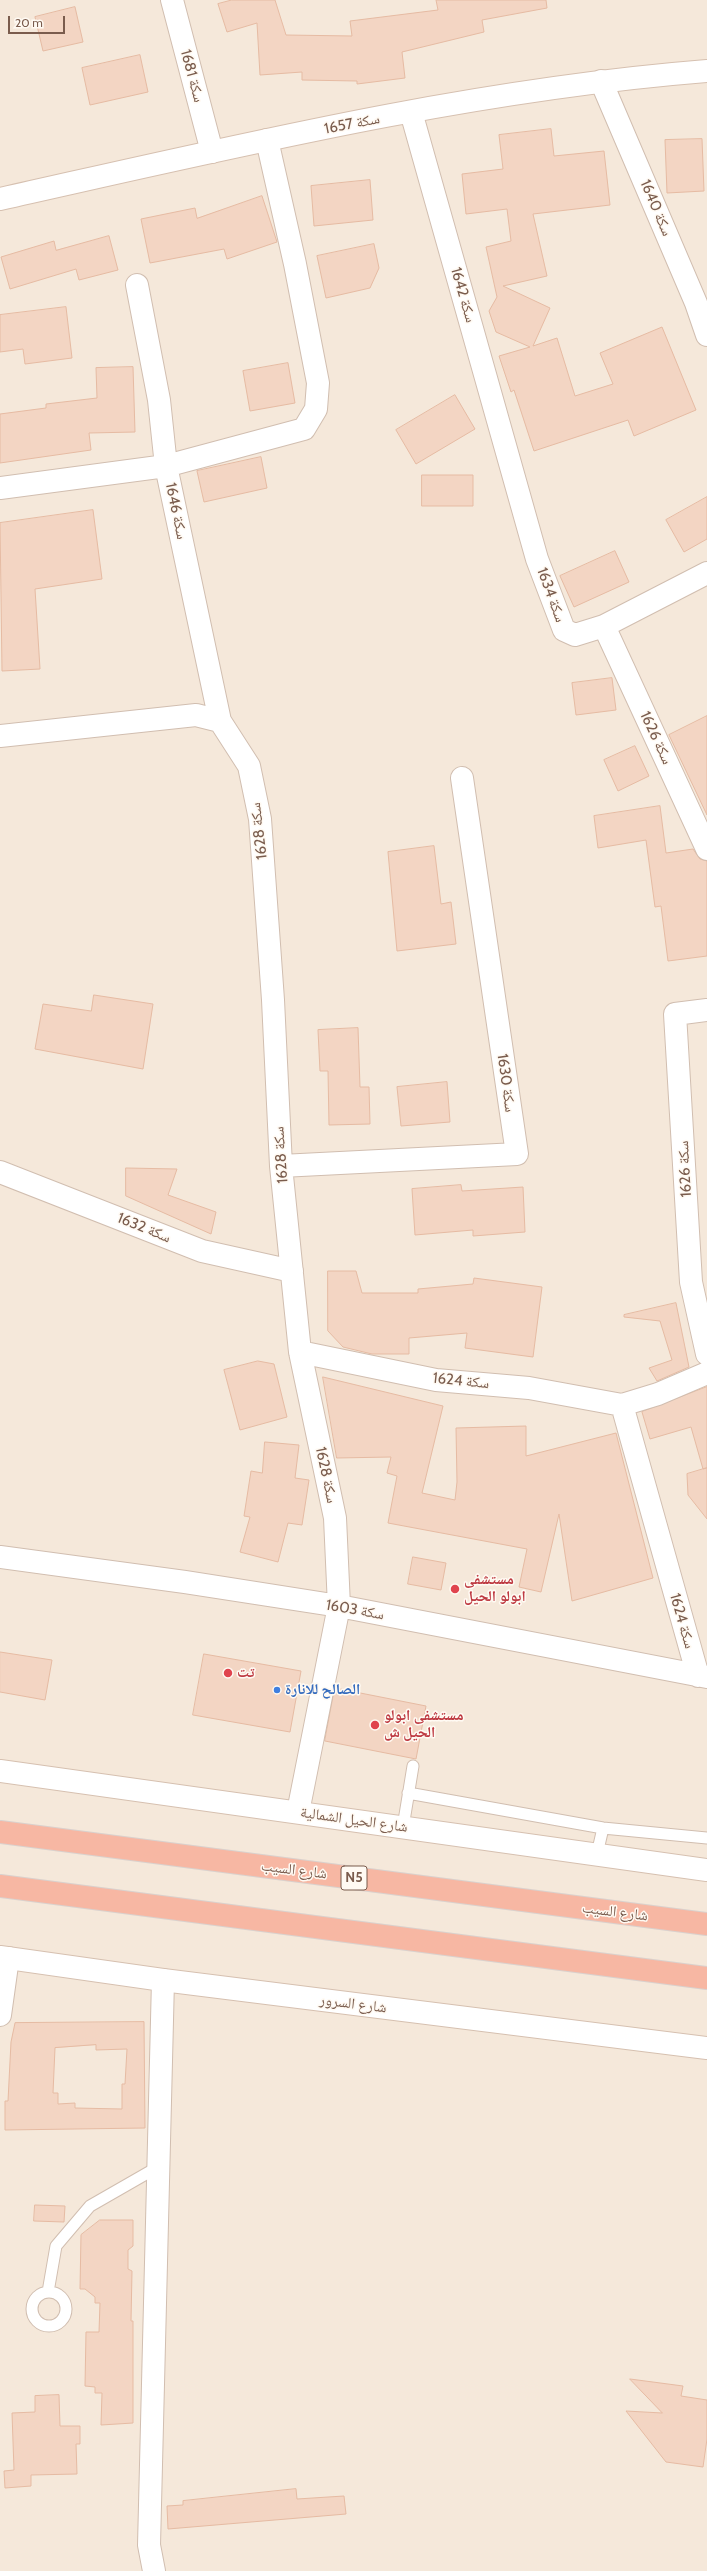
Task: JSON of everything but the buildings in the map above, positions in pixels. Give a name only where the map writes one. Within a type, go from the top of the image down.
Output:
[{"type":"highway","name":"شارع السيب","points":[[0,1832],[707,1924]]},
{"type":"highway","points":[[0,1886],[707,1978]]},
{"type":"street","name":"سكة 1681","points":[[172,0],[212,152]]},
{"type":"street","name":"سكة 1657","points":[[0,199],[267,140],[489,97],[601,81],[707,71]]},
{"type":"street","name":"سكة 1640","points":[[601,81],[696,303],[707,335]]},
{"type":"street","name":"سكة 1642","points":[[411,112],[514,477]]},
{"type":"street","points":[[137,285],[159,400],[166,466],[304,429],[316,409],[318,383],[295,264],[267,140]]},
{"type":"street","name":"سكة 1646","points":[[0,488],[166,466],[220,720]]},
{"type":"street","name":"سكة 1634","points":[[514,477],[539,564],[564,630],[575,635],[604,626],[707,573]]},
{"type":"street","name":"سكة 1626","points":[[604,626],[707,849]]},
{"type":"street","points":[[0,736],[196,715],[220,720]]},
{"type":"street","name":"سكة 1628","points":[[220,720],[249,766],[260,819],[273,1000],[280,1166],[300,1352],[335,1518],[339,1606],[298,1812]]},
{"type":"street","name":"سكة 1630","points":[[280,1166],[517,1154],[462,778]]},
{"type":"street","name":"سكة 1626","points":[[707,1010],[675,1014],[691,1282],[707,1354]]},
{"type":"street","name":"سكة 1632","points":[[0,1172],[202,1251],[292,1271]]},
{"type":"street","name":"سكة 1624","points":[[300,1352],[436,1380],[530,1388],[622,1405],[658,1394],[707,1373]]},
{"type":"street","name":"سكة 1624","points":[[622,1405],[702,1676]]},
{"type":"street","name":"سكة 1603","points":[[0,1557],[185,1582],[339,1606],[702,1676]]},
{"type":"street","name":"شارع الحيل الشمالية","points":[[0,1772],[298,1812],[707,1870]]},
{"type":"street","points":[[0,2014],[4,1957]]},
{"type":"street","name":"شارع السرور","points":[[4,1957],[162,1980],[707,2048]]},
{"type":"street","points":[[154,2571],[150,2545],[162,1980]]},
{"type":"lane","points":[[402,1827],[413,1766]]},
{"type":"lane","points":[[408,1793],[603,1828],[707,1838]]},
{"type":"lane","points":[[597,1854],[603,1828]]},
{"type":"lane","points":[[48,2292],[56,2246],[90,2206],[158,2166]]},
{"type":"shaded area","points":[[0,0],[707,0],[707,2571],[0,2571]]},
{"type":"place","name":"مستشفى ابولو الحيل","points":[[455,1589]]},
{"type":"place","name":"تت","points":[[228,1673]]},
{"type":"place","name":"الصالح للانارة","points":[[277,1690]]},
{"type":"place","name":"مستشفى ابولو الحيل ش","points":[[375,1725]]}]
